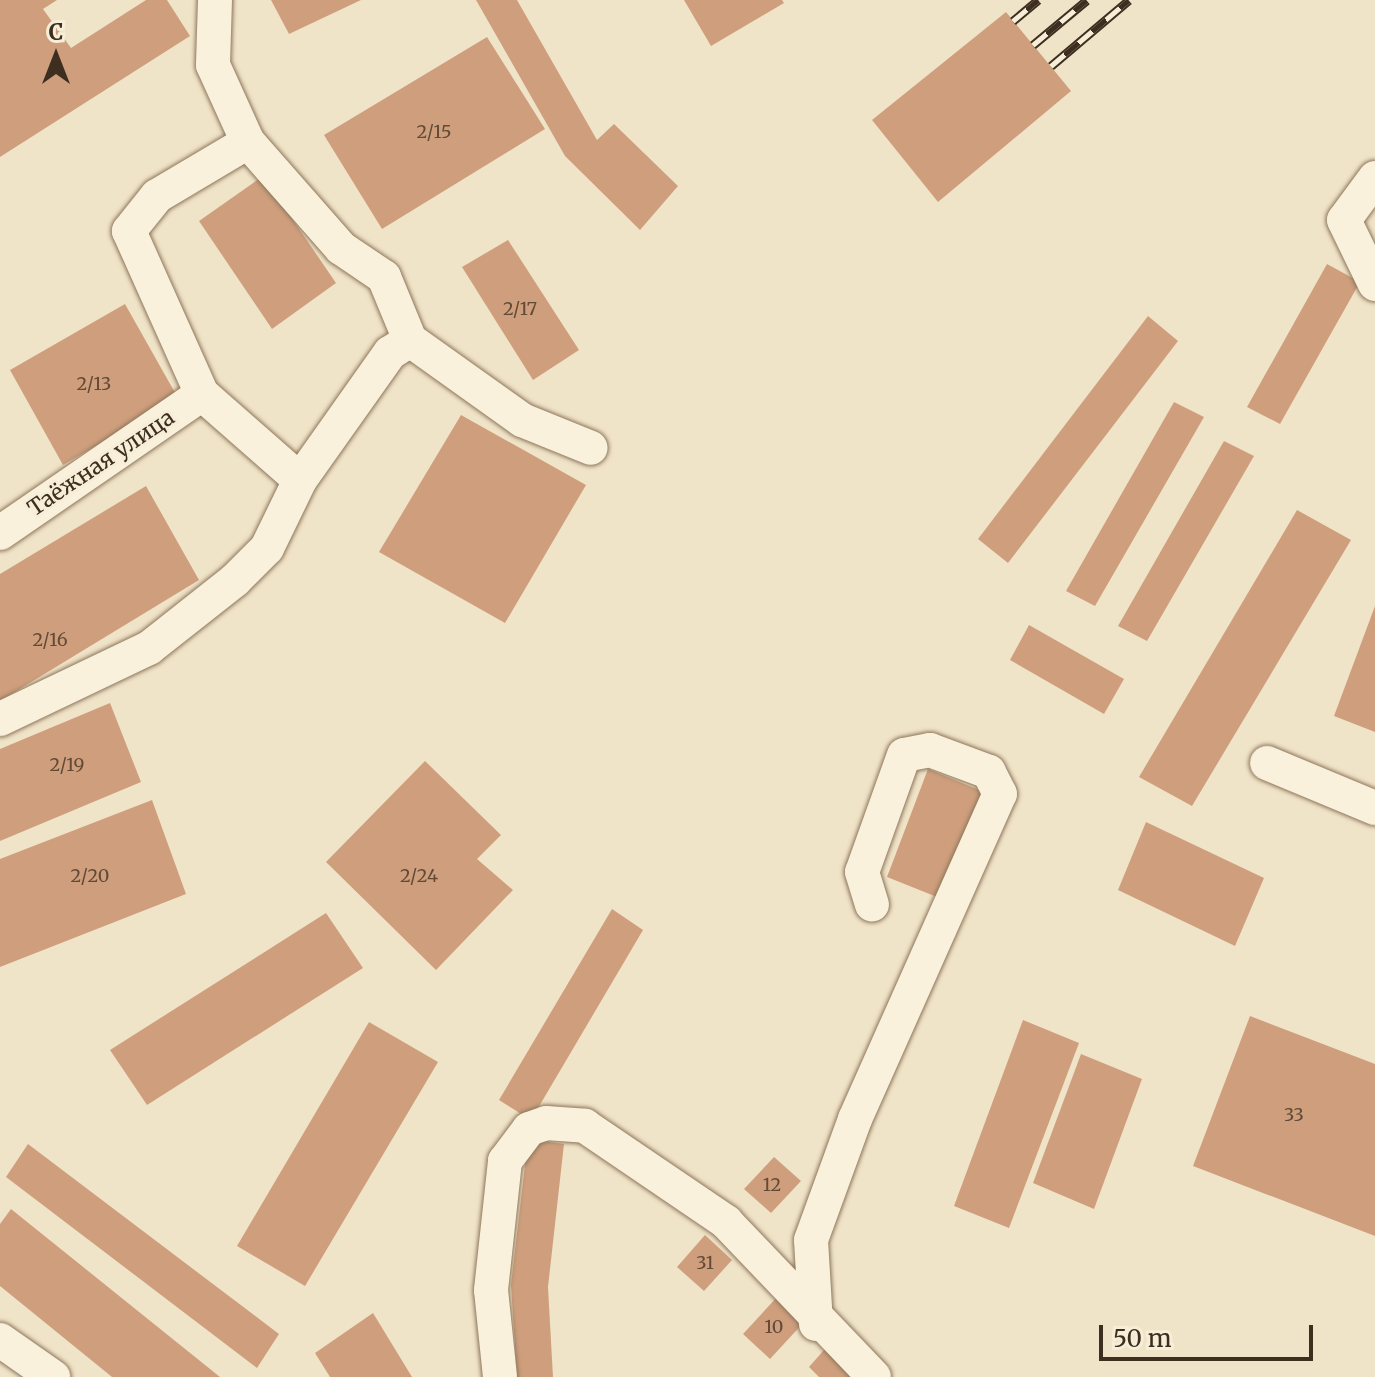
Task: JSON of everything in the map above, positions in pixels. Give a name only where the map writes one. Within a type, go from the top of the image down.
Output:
[{"type":"street","points":[[215,0],[213,65],[248,142],[341,248],[384,277],[410,340],[522,420],[591,448]]},
{"type":"street","points":[[248,142],[157,196],[129,231],[202,394],[300,480]]},
{"type":"street","points":[[1375,178],[1344,220],[1375,284]]},
{"type":"street","points":[[0,719],[162,638],[267,548],[300,480],[390,353],[410,340]]},
{"type":"street","name":"Таёжная улица","points":[[0,533],[202,394]]},
{"type":"street","points":[[816,1324],[811,1240],[855,1119],[1000,794],[989,772],[930,750],[904,755],[862,872],[872,905]]},
{"type":"street","points":[[1267,763],[1375,808]]},
{"type":"street","points":[[500,1377],[491,1290],[505,1161],[529,1129],[546,1123],[585,1126],[726,1222],[816,1324],[874,1377]]},
{"type":"street","points":[[0,1340],[53,1377]]},
{"type":"building","points":[[0,0],[57,0],[43,9],[71,48],[146,0],[167,0],[190,36],[0,157]]},
{"type":"building","points":[[271,0],[361,0],[289,34]]},
{"type":"building","points":[[476,0],[517,0],[597,140],[614,124],[678,186],[640,230],[565,156]]},
{"type":"building","points":[[684,0],[782,0],[784,3],[711,46]]},
{"type":"building","points":[[1006,12],[1071,91],[938,202],[872,120]]},
{"type":"building","points":[[487,37],[545,129],[382,229],[324,135]]},
{"type":"building","points":[[263,176],[336,283],[272,329],[199,221]]},
{"type":"building","points":[[508,240],[579,350],[533,380],[462,267]]},
{"type":"building","points":[[1327,264],[1360,282],[1280,424],[1247,407]]},
{"type":"building","points":[[125,304],[178,398],[63,465],[10,370]]},
{"type":"building","points":[[1148,316],[1178,341],[1008,563],[978,539]]},
{"type":"building","points":[[1174,402],[1204,417],[1095,606],[1066,591]]},
{"type":"building","points":[[461,415],[586,485],[505,623],[379,552]]},
{"type":"building","points":[[1224,441],[1254,456],[1147,641],[1118,626]]},
{"type":"building","points":[[146,486],[199,580],[0,701],[0,574]]},
{"type":"building","points":[[1297,510],[1351,540],[1192,806],[1139,777]]},
{"type":"building","points":[[1375,606],[1375,732],[1334,716]]},
{"type":"building","points":[[1029,625],[1124,679],[1104,714],[1010,660]]},
{"type":"building","points":[[110,703],[141,782],[0,841],[0,749]]},
{"type":"building","points":[[425,761],[501,835],[477,859],[513,890],[436,970],[326,862]]},
{"type":"building","points":[[928,769],[984,792],[942,899],[887,877]]},
{"type":"building","points":[[152,800],[186,894],[0,967],[0,859]]},
{"type":"building","points":[[1146,822],[1264,878],[1235,946],[1118,890]]},
{"type":"building","points":[[612,909],[643,930],[531,1120],[499,1100]]},
{"type":"building","points":[[326,913],[363,968],[147,1105],[110,1050]]},
{"type":"building","points":[[1250,1016],[1375,1064],[1375,1236],[1193,1166]]},
{"type":"building","points":[[1023,1020],[1079,1043],[1009,1228],[954,1206]]},
{"type":"building","points":[[369,1022],[438,1062],[305,1286],[237,1246]]},
{"type":"building","points":[[1081,1054],[1142,1079],[1094,1209],[1033,1183]]},
{"type":"building","points":[[528,1139],[564,1144],[548,1287],[553,1377],[517,1377],[511,1285]]},
{"type":"building","points":[[28,1144],[279,1334],[257,1368],[6,1177]]},
{"type":"building","points":[[774,1157],[801,1181],[771,1213],[744,1189]]},
{"type":"building","points":[[11,1209],[220,1377],[112,1377],[0,1286],[0,1224]]},
{"type":"building","points":[[705,1235],[732,1260],[704,1291],[677,1267]]},
{"type":"building","points":[[778,1296],[806,1320],[770,1359],[743,1334]]},
{"type":"building","points":[[373,1313],[412,1377],[330,1377],[315,1353]]},
{"type":"building","points":[[831,1342],[865,1377],[819,1377],[809,1367]]},
{"type":"railway","points":[[1013,21],[1038,0]]},
{"type":"railway","points":[[1033,45],[1087,0]]},
{"type":"railway","points":[[1051,66],[1129,0]]}]
